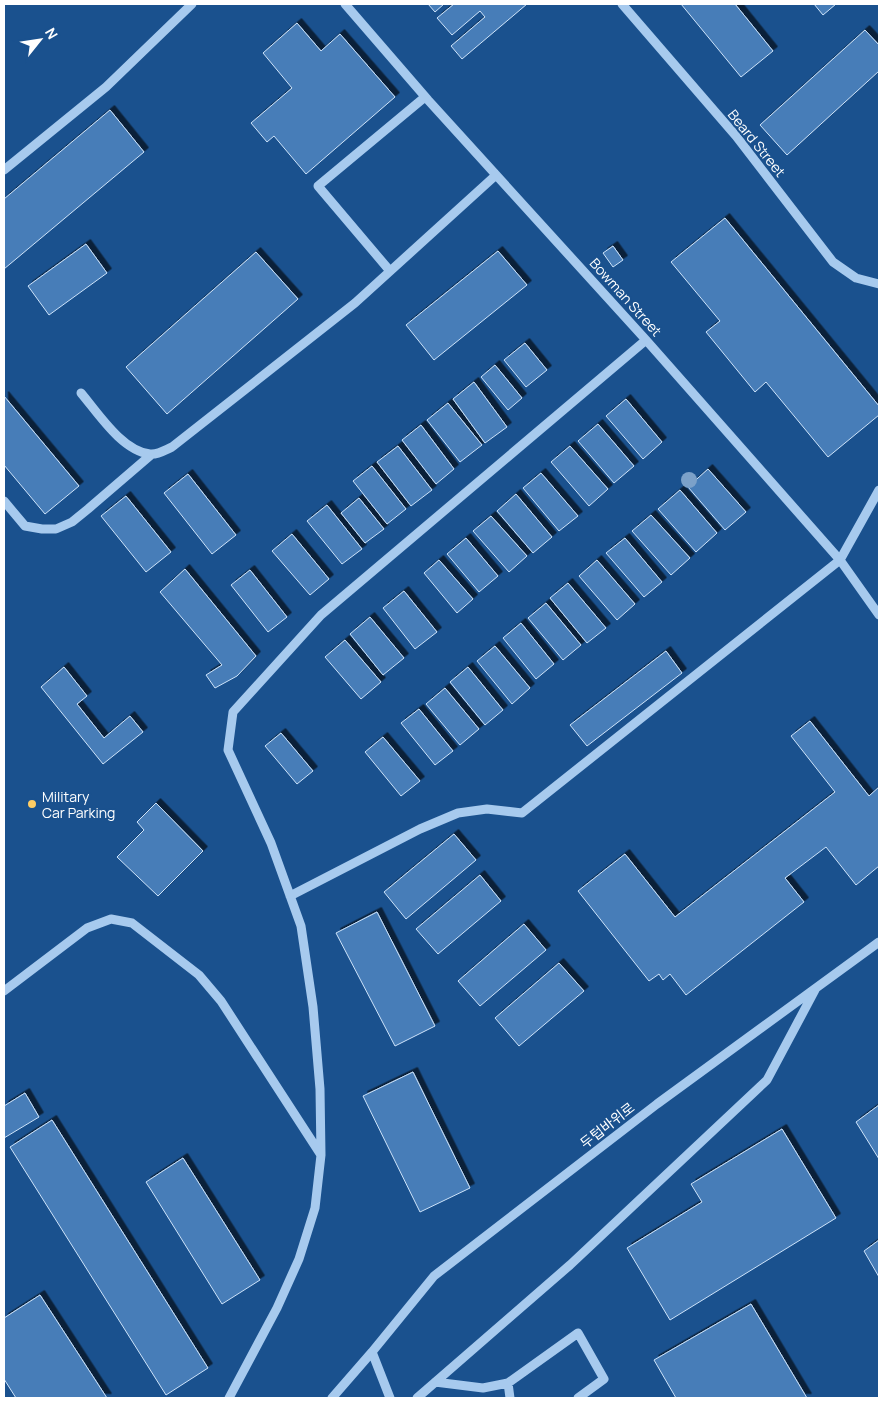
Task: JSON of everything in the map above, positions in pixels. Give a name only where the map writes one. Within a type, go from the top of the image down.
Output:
[{"type":"street","points":[[4,170],[106,87],[192,4]]},
{"type":"street","name":"Bowman Street","points":[[345,4],[425,97],[646,340],[840,560],[879,615]]},
{"type":"street","name":"Beard Street","points":[[622,4],[736,136],[832,262],[856,278],[879,284]]},
{"type":"street","points":[[390,271],[318,186],[425,97]]},
{"type":"street","points":[[81,393],[123,442],[139,451],[152,454],[172,447],[355,304],[496,175]]},
{"type":"street","points":[[228,1398],[277,1308],[299,1259],[315,1208],[321,1155],[320,1089],[313,1008],[301,926],[271,843],[228,750],[233,712],[321,615],[646,340]]},
{"type":"street","points":[[4,501],[25,526],[56,529],[72,522],[152,454]]},
{"type":"street","points":[[290,896],[420,829],[458,813],[487,809],[522,813],[840,560],[879,490]]},
{"type":"street","points":[[4,991],[87,928],[111,919],[132,923],[199,975],[222,1001],[321,1155]]},
{"type":"street","name":"두텁바위로","points":[[332,1398],[434,1276],[657,1104],[879,942]]},
{"type":"street","points":[[417,1398],[570,1265],[767,1080],[817,988]]},
{"type":"street","points":[[435,1382],[483,1388],[508,1383],[578,1333],[604,1379],[578,1398]]},
{"type":"street","points":[[372,1352],[390,1398]]},
{"type":"street","points":[[508,1383],[510,1398]]},
{"type":"building","points":[[428,4],[444,4],[435,12]]},
{"type":"building","points":[[454,4],[527,4],[462,59],[451,46],[485,17],[480,11],[452,35],[437,18]]},
{"type":"building","points":[[681,4],[735,4],[773,51],[741,77]]},
{"type":"building","points":[[814,4],[836,4],[823,15]]},
{"type":"building","points":[[297,23],[321,51],[340,34],[395,97],[306,174],[274,136],[267,142],[251,123],[292,88],[263,53]]},
{"type":"building","points":[[865,30],[879,45],[879,71],[787,155],[760,125]]},
{"type":"building","points":[[110,110],[144,152],[4,269],[4,199]]},
{"type":"building","points":[[725,218],[879,406],[879,415],[828,457],[766,382],[755,392],[706,332],[720,321],[671,262]]},
{"type":"building","points":[[86,244],[107,273],[49,315],[28,286]]},
{"type":"building","points":[[613,246],[623,260],[613,267],[603,253]]},
{"type":"building","points":[[498,251],[527,285],[434,360],[406,325]]},
{"type":"building","points":[[256,252],[298,299],[167,414],[126,367]]},
{"type":"building","points":[[525,343],[547,370],[526,387],[504,360]]},
{"type":"building","points":[[495,365],[522,398],[508,410],[481,377]]},
{"type":"building","points":[[474,382],[507,427],[485,443],[453,399]]},
{"type":"building","points":[[4,396],[79,486],[45,514],[4,465]]},
{"type":"building","points":[[626,399],[662,442],[643,459],[606,416]]},
{"type":"building","points":[[448,403],[482,445],[460,462],[427,420]]},
{"type":"building","points":[[598,424],[634,466],[614,483],[578,441]]},
{"type":"building","points":[[421,425],[454,469],[436,484],[402,440]]},
{"type":"building","points":[[398,446],[432,490],[411,506],[377,462]]},
{"type":"building","points":[[570,446],[608,489],[589,506],[551,462]]},
{"type":"building","points":[[372,466],[406,509],[387,524],[353,481]]},
{"type":"building","points":[[708,469],[746,512],[725,530],[688,487]]},
{"type":"building","points":[[541,473],[578,516],[559,531],[523,488]]},
{"type":"building","points":[[188,474],[236,535],[212,554],[164,493]]},
{"type":"building","points":[[680,490],[717,533],[696,552],[658,509]]},
{"type":"building","points":[[516,494],[552,537],[533,553],[497,511]]},
{"type":"building","points":[[126,496],[171,552],[146,572],[101,516]]},
{"type":"building","points":[[359,498],[384,529],[365,543],[341,513]]},
{"type":"building","points":[[327,505],[362,549],[342,564],[307,521]]},
{"type":"building","points":[[651,515],[690,558],[671,575],[632,531]]},
{"type":"building","points":[[491,516],[527,556],[509,572],[473,531]]},
{"type":"building","points":[[292,534],[329,579],[310,595],[272,551]]},
{"type":"building","points":[[466,538],[498,576],[479,592],[447,554]]},
{"type":"building","points":[[625,538],[662,582],[644,597],[606,553]]},
{"type":"building","points":[[439,560],[473,599],[457,613],[424,573]]},
{"type":"building","points":[[597,560],[635,604],[617,620],[579,576]]},
{"type":"building","points":[[185,569],[256,656],[237,676],[215,688],[206,675],[222,665],[160,592]]},
{"type":"building","points":[[250,570],[287,617],[268,632],[231,585]]},
{"type":"building","points":[[568,583],[606,628],[587,643],[550,598]]},
{"type":"building","points":[[404,591],[437,632],[415,649],[383,608]]},
{"type":"building","points":[[546,603],[581,645],[563,660],[528,618]]},
{"type":"building","points":[[370,617],[404,658],[383,675],[350,634]]},
{"type":"building","points":[[521,623],[554,664],[536,679],[503,638]]},
{"type":"building","points":[[345,640],[381,682],[361,699],[325,657]]},
{"type":"building","points":[[495,646],[530,688],[512,704],[477,661]]},
{"type":"building","points":[[666,651],[682,673],[587,746],[570,725]]},
{"type":"building","points":[[64,667],[87,696],[77,704],[104,738],[130,716],[143,732],[103,764],[41,687]]},
{"type":"building","points":[[468,667],[503,710],[485,725],[450,682]]},
{"type":"building","points":[[445,688],[479,729],[460,745],[426,704]]},
{"type":"building","points":[[419,709],[453,751],[435,765],[401,723]]},
{"type":"building","points":[[810,721],[869,796],[879,787],[879,866],[856,885],[826,847],[785,878],[804,902],[686,995],[670,974],[663,980],[659,974],[649,981],[578,891],[625,854],[675,917],[835,792],[791,736]]},
{"type":"building","points":[[281,733],[313,771],[297,784],[265,746]]},
{"type":"building","points":[[383,737],[420,781],[401,796],[365,752]]},
{"type":"building","points":[[156,803],[203,851],[158,896],[117,857],[144,830],[137,822]]},
{"type":"building","points":[[454,834],[476,860],[406,919],[384,892]]},
{"type":"building","points":[[480,875],[501,901],[438,954],[416,929]]},
{"type":"building","points":[[377,912],[435,1026],[395,1046],[336,933]]},
{"type":"building","points":[[524,924],[546,950],[480,1006],[458,981]]},
{"type":"building","points":[[559,963],[584,991],[519,1046],[495,1018]]},
{"type":"building","points":[[413,1072],[470,1188],[420,1212],[363,1096]]},
{"type":"building","points":[[25,1093],[39,1117],[4,1138],[4,1106]]},
{"type":"building","points":[[879,1105],[879,1159],[856,1122]]},
{"type":"building","points":[[52,1120],[208,1368],[166,1395],[10,1147]]},
{"type":"building","points":[[782,1129],[836,1218],[670,1320],[627,1248],[702,1202],[691,1184]]},
{"type":"building","points":[[183,1158],[260,1280],[222,1304],[146,1182]]},
{"type":"building","points":[[879,1240],[879,1277],[864,1251]]},
{"type":"building","points":[[40,1295],[107,1398],[16,1398],[4,1379],[4,1318]]},
{"type":"building","points":[[751,1304],[807,1398],[676,1398],[654,1360]]},
{"type":"place","name":"Military Car Parking","points":[[32,804]]}]
